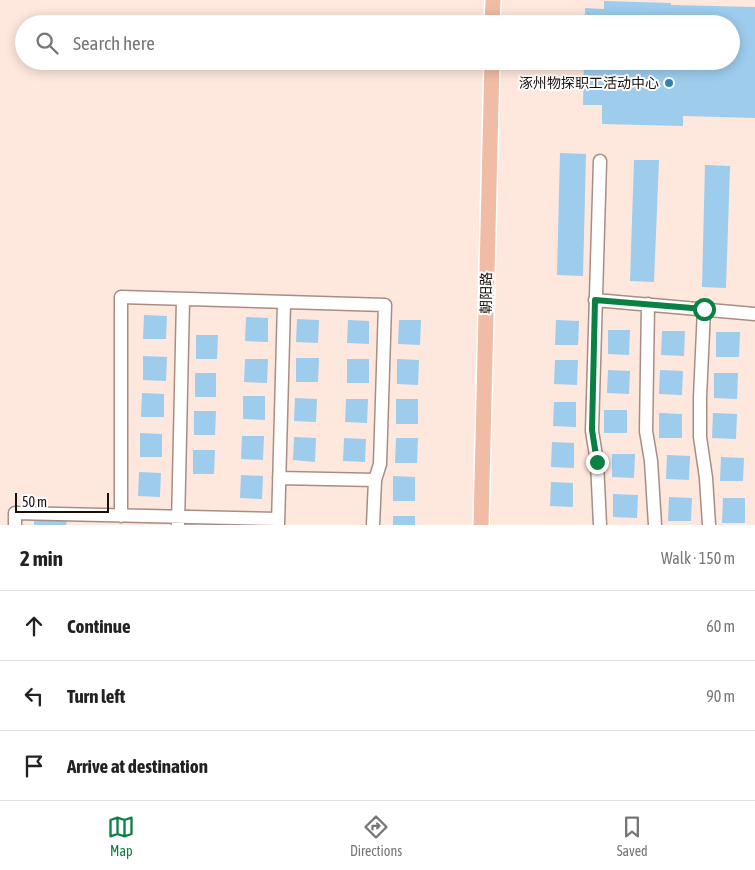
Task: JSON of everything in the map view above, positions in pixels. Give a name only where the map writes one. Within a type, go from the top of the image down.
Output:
[{"type":"main road","points":[[492,15],[493,0]]},
{"type":"main road","name":"朝阳路","points":[[481,525],[492,70]]},
{"type":"lane","points":[[600,161],[592,430],[597,462],[600,525]]},
{"type":"lane","points":[[121,516],[121,297],[385,306],[380,464],[376,480],[373,525]]},
{"type":"lane","points":[[178,521],[183,300]]},
{"type":"lane","points":[[595,300],[755,314]]},
{"type":"lane","points":[[15,525],[15,513],[80,520],[121,516],[178,521],[278,522],[284,303]]},
{"type":"lane","points":[[648,304],[646,431],[651,461],[655,525]]},
{"type":"lane","points":[[704,309],[700,437],[706,478],[709,525]]},
{"type":"lane","points":[[279,478],[376,480]]},
{"type":"building","name":"涿州物探职工活动中心","points":[[604,1],[755,7],[755,118],[683,116],[683,126],[602,124],[602,105],[583,105],[584,70],[740,70],[740,15],[585,15],[585,8],[604,9]]},
{"type":"building","points":[[560,153],[586,154],[583,276],[557,275]]},
{"type":"building","points":[[634,160],[659,160],[654,282],[630,281]]},
{"type":"building","points":[[705,165],[730,166],[726,288],[702,287]]},
{"type":"building","points":[[144,315],[167,316],[166,339],[143,339]]},
{"type":"building","points":[[246,317],[268,318],[268,342],[245,341]]},
{"type":"building","points":[[297,319],[319,320],[318,343],[296,342]]},
{"type":"building","points":[[348,320],[369,321],[369,344],[347,343]]},
{"type":"building","points":[[399,320],[421,320],[420,345],[398,344]]},
{"type":"building","points":[[556,320],[579,321],[578,345],[555,345]]},
{"type":"building","points":[[608,330],[630,330],[629,355],[608,354]]},
{"type":"building","points":[[662,331],[685,331],[684,356],[661,355]]},
{"type":"building","points":[[716,332],[740,332],[739,357],[716,357]]},
{"type":"building","points":[[196,335],[218,335],[217,359],[196,359]]},
{"type":"building","points":[[143,356],[167,357],[166,381],[143,380]]},
{"type":"building","points":[[296,358],[319,358],[318,382],[296,382]]},
{"type":"building","points":[[245,359],[268,359],[267,383],[244,382]]},
{"type":"building","points":[[347,359],[369,359],[369,383],[347,383]]},
{"type":"building","points":[[397,359],[419,360],[418,385],[397,384]]},
{"type":"building","points":[[555,360],[578,360],[577,385],[554,384]]},
{"type":"building","points":[[608,370],[630,371],[629,394],[607,393]]},
{"type":"building","points":[[660,370],[683,371],[682,395],[659,394]]},
{"type":"building","points":[[195,373],[216,373],[216,397],[195,397]]},
{"type":"building","points":[[714,373],[738,373],[737,399],[714,398]]},
{"type":"building","points":[[142,393],[164,394],[164,417],[141,417]]},
{"type":"building","points":[[243,396],[265,396],[265,420],[243,419]]},
{"type":"building","points":[[295,398],[317,399],[316,422],[294,421]]},
{"type":"building","points":[[346,399],[368,399],[367,423],[345,422]]},
{"type":"building","points":[[396,399],[418,399],[418,424],[396,424]]},
{"type":"building","points":[[554,402],[576,402],[576,427],[553,426]]},
{"type":"building","points":[[604,410],[627,410],[627,433],[604,433]]},
{"type":"building","points":[[194,411],[216,411],[215,435],[194,435]]},
{"type":"building","points":[[659,413],[682,414],[682,438],[659,438]]},
{"type":"building","points":[[713,413],[737,414],[736,439],[712,438]]},
{"type":"building","points":[[140,433],[162,434],[162,457],[140,457]]},
{"type":"building","points":[[242,436],[264,436],[263,460],[241,459]]},
{"type":"building","points":[[294,437],[316,438],[315,462],[293,460]]},
{"type":"building","points":[[344,438],[366,439],[365,462],[343,461]]},
{"type":"building","points":[[396,438],[418,438],[417,463],[395,463]]},
{"type":"building","points":[[552,442],[574,443],[574,468],[551,467]]},
{"type":"building","points":[[193,450],[215,450],[214,474],[193,474]]},
{"type":"building","points":[[612,454],[635,454],[634,478],[612,477]]},
{"type":"building","points":[[667,455],[690,456],[689,480],[666,479]]},
{"type":"building","points":[[721,457],[744,458],[743,481],[720,481]]},
{"type":"building","points":[[139,472],[161,473],[160,497],[138,496]]},
{"type":"building","points":[[241,475],[263,476],[262,499],[240,498]]},
{"type":"building","points":[[393,476],[415,477],[415,501],[393,501]]},
{"type":"building","points":[[551,482],[573,483],[573,507],[550,506]]},
{"type":"building","points":[[613,494],[638,495],[637,518],[613,517]]},
{"type":"building","points":[[669,497],[692,498],[691,521],[668,521]]},
{"type":"building","points":[[723,498],[745,498],[745,523],[722,523]]},
{"type":"building","points":[[393,516],[415,516],[415,525],[393,525]]},
{"type":"building","points":[[34,519],[67,520],[66,525],[34,525]]},
{"type":"place","name":"涿州物探职工活动中心","points":[[669,83]]},
{"type":"route","points":[[597,462],[592,430],[595,300],[704,309]]}]
